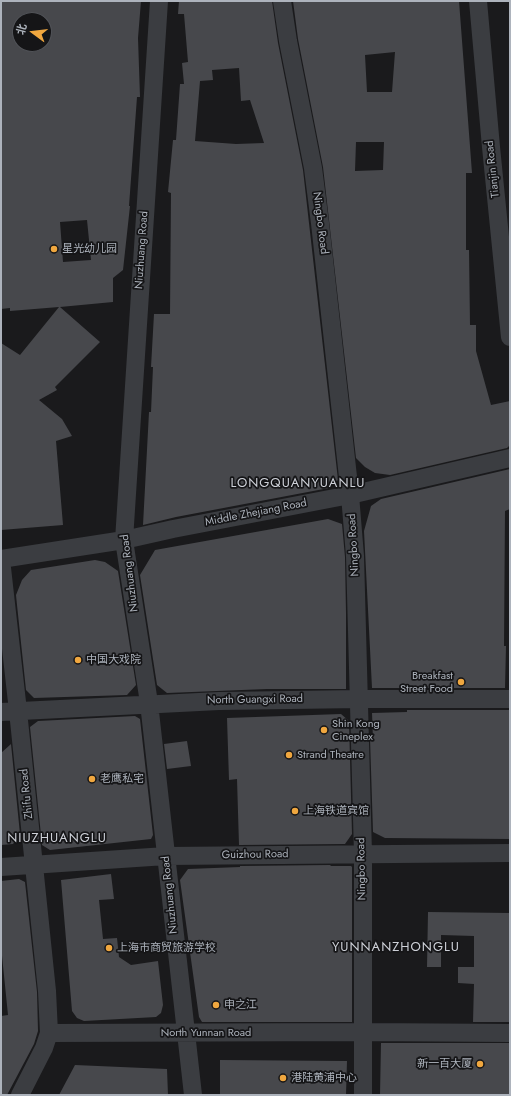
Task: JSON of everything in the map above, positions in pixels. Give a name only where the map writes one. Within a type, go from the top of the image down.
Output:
[{"type":"street","name":"Niuzhuang Road","points":[[159,1],[124,540],[149,703],[193,1095]]},
{"type":"street","name":"Ningbo Road","points":[[282,1],[288,41],[313,168],[350,494],[355,556],[360,699],[363,1095]]},
{"type":"street","name":"Tianjin Road","points":[[478,1],[510,337]]},
{"type":"street","name":"Middle Zhejiang Road","points":[[1,560],[124,540],[350,494],[510,458]]},
{"type":"street","name":"Zhifu Road","points":[[1,560],[10,711],[34,864],[47,991],[49,1032],[44,1048],[20,1095]]},
{"type":"street","name":"North Guangxi Road","points":[[10,711],[149,703],[264,700],[510,699]]},
{"type":"street","name":"Guizhou Road","points":[[1,867],[166,856],[510,853]]},
{"type":"street","name":"North Yunnan Road","points":[[49,1032],[510,1033]]},
{"type":"building","points":[[1,1],[141,1],[138,38],[140,97],[137,97],[130,206],[123,270],[113,278],[113,302],[60,307],[100,342],[55,387],[57,390],[39,400],[62,419],[72,436],[56,441],[63,525],[1,530],[1,343],[20,355],[59,307],[10,311],[10,308],[1,309]],"holes":[[[87,220],[91,260],[63,262],[60,222]]]},
{"type":"building","points":[[179,1],[272,1],[278,43],[303,170],[338,480],[329,488],[176,517],[143,525],[149,412],[151,412],[153,367],[151,367],[154,314],[170,314],[171,193],[168,192],[173,140],[176,140],[180,84],[184,84],[182,63],[188,62],[184,14],[178,14]],"holes":[[[239,68],[241,101],[250,100],[264,143],[236,144],[195,141],[200,81],[213,80],[212,70]]]},
{"type":"building","points":[[293,1],[459,1],[472,173],[466,173],[466,250],[469,250],[470,325],[476,325],[476,351],[491,405],[510,401],[510,445],[507,448],[390,475],[375,473],[365,467],[356,458],[323,167],[298,39]],"holes":[[[395,52],[392,92],[367,92],[365,55]],[[356,142],[384,142],[383,170],[355,171]]]},
{"type":"building","points":[[510,469],[510,509],[505,511],[505,688],[372,688],[364,531],[371,506],[381,499]]},
{"type":"building","points":[[328,519],[342,524],[345,557],[346,689],[267,689],[167,693],[157,685],[140,575],[155,550]]},
{"type":"building","points":[[95,560],[105,562],[118,571],[136,685],[127,695],[34,698],[26,690],[17,605],[16,595],[22,580],[31,570]]},
{"type":"building","points":[[407,710],[510,710],[510,839],[385,838],[373,832],[370,738],[373,740],[372,713],[407,712]]},
{"type":"building","points":[[341,714],[349,721],[352,834],[345,844],[239,845],[237,779],[229,780],[227,718]]},
{"type":"building","name":"老鹰私宅","points":[[135,716],[140,719],[153,835],[151,839],[50,850],[42,845],[30,727],[38,721]]},
{"type":"building","points":[[187,741],[191,766],[167,769],[164,744]]},
{"type":"building","points":[[11,744],[20,834],[13,844],[1,845],[1,753]]},
{"type":"building","points":[[331,865],[330,866],[352,867],[352,1022],[202,1022],[199,1017],[180,880],[188,869],[240,866]]},
{"type":"building","points":[[111,874],[114,899],[99,900],[103,939],[117,938],[119,957],[131,965],[158,961],[163,1005],[161,1013],[156,1017],[84,1021],[77,1018],[72,1011],[61,880]]},
{"type":"building","points":[[19,879],[25,882],[37,992],[38,1031],[34,1044],[7,1095],[1,1095],[1,1016],[8,1015],[1,946],[1,881]]},
{"type":"building","points":[[428,912],[510,913],[509,1022],[473,1022],[474,984],[458,983],[458,967],[474,967],[474,936],[441,935],[441,967],[427,967]]},
{"type":"building","points":[[381,1043],[510,1043],[510,1095],[380,1095]]},
{"type":"building","name":"港陆黄浦中心","points":[[220,1060],[347,1061],[346,1095],[220,1095]]},
{"type":"building","points":[[75,1065],[167,1069],[168,1095],[59,1095]]},
{"type":"place","name":"星光幼儿园","points":[[54,249]]},
{"type":"place","name":"中国大戏院","points":[[78,660]]},
{"type":"place","name":"Breakfast Street Food","points":[[461,682]]},
{"type":"place","name":"Shin Kong Cineplex","points":[[324,730]]},
{"type":"place","name":"Strand Theatre","points":[[289,755]]},
{"type":"place","name":"老鹰私宅","points":[[92,779]]},
{"type":"place","name":"上海铁道宾馆","points":[[295,811]]},
{"type":"place","name":"上海市商贸旅游学校","points":[[109,948]]},
{"type":"place","name":"申之江","points":[[216,1005]]},
{"type":"place","name":"新一百大厦","points":[[480,1064]]},
{"type":"place","name":"港陆黄浦中心","points":[[283,1078]]},
{"type":"district","name":"LONGQUANYUANLU","points":[[298,484]]},
{"type":"district","name":"NIUZHUANGLU","points":[[57,839]]},
{"type":"district","name":"YUNNANZHONGLU","points":[[396,948]]}]
